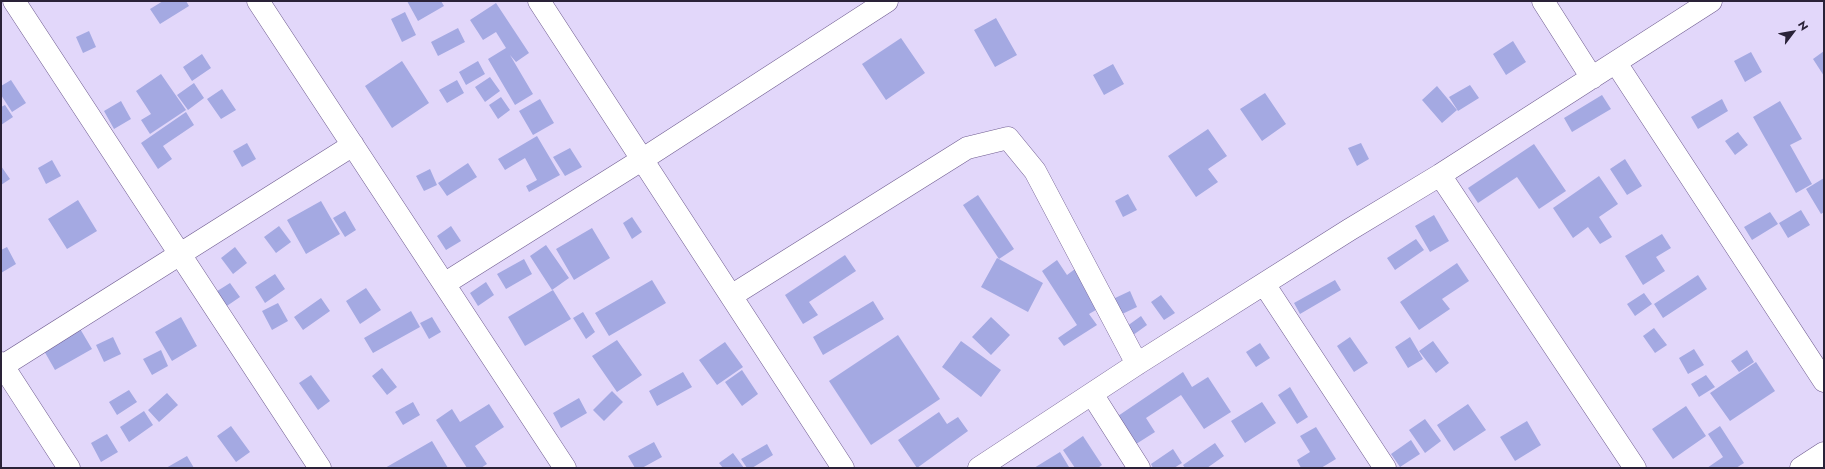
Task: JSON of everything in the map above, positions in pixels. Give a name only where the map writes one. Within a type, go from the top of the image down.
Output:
[{"type":"street","points":[[14,1],[320,468]]},
{"type":"street","points":[[258,1],[565,468]]},
{"type":"street","points":[[539,1],[644,160],[843,468]]},
{"type":"street","points":[[444,284],[644,160],[887,1]]},
{"type":"street","points":[[1543,1],[1592,78]]},
{"type":"street","points":[[979,468],[1137,364],[1349,230],[1440,175],[1711,1]]},
{"type":"street","points":[[1616,63],[1824,381]]},
{"type":"street","points":[[731,296],[967,148],[1008,138],[1035,171],[1137,364]]},
{"type":"street","points":[[68,468],[2,365],[353,145]]},
{"type":"street","points":[[1440,175],[1635,468]]},
{"type":"street","points":[[1264,284],[1385,468]]},
{"type":"street","points":[[1092,394],[1139,468]]},
{"type":"street","points":[[1801,468],[1824,453]]},
{"type":"building","points":[[163,1],[186,1],[189,6],[160,24],[150,9]]},
{"type":"building","points":[[407,1],[441,1],[444,6],[418,21]]},
{"type":"building","points":[[496,3],[529,53],[516,62],[510,55],[533,94],[515,105],[488,59],[506,48],[496,32],[483,40],[470,20]]},
{"type":"building","points":[[405,12],[416,35],[402,42],[391,19]]},
{"type":"building","points":[[996,18],[1017,55],[995,67],[974,30]]},
{"type":"building","points":[[458,28],[465,42],[438,56],[431,42]]},
{"type":"building","points":[[89,31],[96,47],[83,53],[76,37]]},
{"type":"building","points":[[901,38],[925,73],[886,100],[862,64]]},
{"type":"building","points":[[1513,41],[1526,62],[1506,75],[1493,54]]},
{"type":"building","points":[[1824,51],[1824,76],[1813,59]]},
{"type":"building","points":[[1751,52],[1762,72],[1745,82],[1734,61]]},
{"type":"building","points":[[202,54],[211,68],[192,81],[183,67]]},
{"type":"building","points":[[402,61],[429,103],[392,128],[365,86]]},
{"type":"building","points":[[478,61],[485,74],[466,85],[459,72]]},
{"type":"building","points":[[1113,64],[1124,84],[1104,95],[1093,75]]},
{"type":"building","points":[[161,74],[186,110],[150,134],[141,120],[151,114],[136,91]]},
{"type":"building","points":[[490,77],[500,91],[485,102],[475,87]]},
{"type":"building","points":[[11,80],[26,103],[12,112],[1,95],[1,86]]},
{"type":"building","points":[[457,80],[464,93],[447,103],[439,90]]},
{"type":"building","points":[[194,83],[204,98],[188,110],[177,95]]},
{"type":"building","points":[[1470,85],[1479,98],[1458,111],[1449,97]]},
{"type":"building","points":[[1437,86],[1457,110],[1442,123],[1422,100]]},
{"type":"building","points":[[222,89],[236,110],[221,119],[207,99]]},
{"type":"building","points":[[1265,93],[1286,124],[1262,141],[1240,109]]},
{"type":"building","points":[[1602,95],[1611,109],[1572,132],[1564,118]]},
{"type":"building","points":[[501,97],[510,110],[498,119],[489,105]]},
{"type":"building","points":[[540,99],[554,123],[533,135],[519,111]]},
{"type":"building","points":[[1722,99],[1728,111],[1698,129],[1691,117]]},
{"type":"building","points":[[121,101],[131,119],[114,129],[104,111]]},
{"type":"building","points":[[1780,101],[1802,139],[1790,145],[1812,184],[1796,193],[1753,117]]},
{"type":"building","points":[[5,105],[13,117],[1,125],[1,107]]},
{"type":"building","points":[[186,112],[194,125],[163,146],[172,159],[158,169],[141,143]]},
{"type":"building","points":[[1208,129],[1227,156],[1208,169],[1218,182],[1196,197],[1168,156]]},
{"type":"building","points":[[1738,132],[1748,145],[1735,155],[1725,141]]},
{"type":"building","points":[[537,136],[560,175],[529,192],[526,186],[537,180],[525,158],[505,170],[498,159]]},
{"type":"building","points":[[247,143],[256,159],[242,167],[233,151]]},
{"type":"building","points":[[1361,143],[1369,159],[1357,166],[1348,148]]},
{"type":"building","points":[[1534,144],[1566,191],[1539,209],[1517,177],[1478,203],[1468,188]]},
{"type":"building","points":[[570,148],[582,167],[565,176],[553,157]]},
{"type":"building","points":[[1625,159],[1642,186],[1627,195],[1610,169]]},
{"type":"building","points":[[52,160],[61,176],[46,184],[38,168]]},
{"type":"building","points":[[468,163],[477,177],[447,196],[438,183]]},
{"type":"building","points":[[1,166],[10,179],[1,185]]},
{"type":"building","points":[[430,169],[437,185],[424,191],[416,176]]},
{"type":"building","points":[[1599,176],[1618,204],[1599,217],[1612,237],[1600,244],[1588,227],[1573,238],[1553,208]]},
{"type":"building","points":[[1824,178],[1824,212],[1821,214],[1806,189]]},
{"type":"building","points":[[1128,194],[1137,210],[1123,217],[1115,201]]},
{"type":"building","points":[[978,195],[1014,249],[999,259],[963,205]]},
{"type":"building","points":[[78,200],[97,231],[67,249],[48,219]]},
{"type":"building","points":[[321,201],[340,234],[306,254],[287,220]]},
{"type":"building","points":[[1801,210],[1810,225],[1788,238],[1779,223]]},
{"type":"building","points":[[345,211],[356,230],[345,237],[333,218]]},
{"type":"building","points":[[1770,212],[1778,224],[1752,240],[1744,227]]},
{"type":"building","points":[[1434,215],[1449,241],[1430,252],[1415,226]]},
{"type":"building","points":[[632,217],[642,232],[632,239],[623,223]]},
{"type":"building","points":[[279,226],[291,242],[276,253],[264,237]]},
{"type":"building","points":[[451,226],[461,241],[446,250],[437,236]]},
{"type":"building","points":[[592,228],[610,258],[574,280],[556,249]]},
{"type":"building","points":[[1662,234],[1671,248],[1656,257],[1665,271],[1643,285],[1625,256]]},
{"type":"building","points":[[1416,239],[1424,250],[1395,270],[1387,258]]},
{"type":"building","points":[[546,245],[569,278],[552,290],[530,256]]},
{"type":"building","points":[[7,247],[16,264],[1,273],[1,250]]},
{"type":"building","points":[[235,247],[247,263],[233,274],[221,258]]},
{"type":"building","points":[[845,255],[856,271],[809,302],[818,315],[803,324],[785,295]]},
{"type":"building","points":[[997,258],[1043,283],[1028,312],[981,287]]},
{"type":"building","points":[[524,259],[532,274],[506,289],[497,274]]},
{"type":"building","points":[[1057,260],[1067,275],[1075,269],[1101,307],[1089,314],[1097,325],[1064,346],[1058,338],[1077,325],[1042,271]]},
{"type":"building","points":[[1457,263],[1469,281],[1442,299],[1450,309],[1419,330],[1400,302]]},
{"type":"building","points":[[275,274],[285,289],[265,303],[255,287]]},
{"type":"building","points":[[1698,275],[1707,289],[1663,318],[1654,304]]},
{"type":"building","points":[[652,280],[666,303],[609,336],[595,313]]},
{"type":"building","points":[[1335,280],[1341,290],[1300,314],[1294,303]]},
{"type":"building","points":[[486,282],[494,295],[478,306],[470,293]]},
{"type":"building","points":[[230,283],[240,297],[221,310],[211,295]]},
{"type":"building","points":[[366,288],[381,310],[360,324],[346,301]]},
{"type":"building","points":[[553,290],[571,319],[525,346],[508,317]]},
{"type":"building","points":[[1130,291],[1137,307],[1120,315],[1113,299]]},
{"type":"building","points":[[1644,293],[1652,304],[1635,316],[1627,304]]},
{"type":"building","points":[[1161,295],[1175,313],[1164,320],[1151,302]]},
{"type":"building","points":[[321,298],[330,311],[303,330],[294,317]]},
{"type":"building","points":[[873,301],[884,319],[823,355],[813,337]]},
{"type":"building","points":[[278,303],[288,321],[272,330],[262,311]]},
{"type":"building","points":[[411,311],[420,327],[373,353],[364,338]]},
{"type":"building","points":[[583,312],[595,332],[586,339],[573,318]]},
{"type":"building","points":[[1141,316],[1147,325],[1129,338],[1123,329]]},
{"type":"building","points":[[181,317],[197,346],[172,361],[155,332]]},
{"type":"building","points":[[432,317],[441,332],[429,339],[420,323]]},
{"type":"building","points":[[991,317],[1010,335],[991,355],[972,337]]},
{"type":"building","points":[[79,327],[92,349],[55,370],[43,349]]},
{"type":"building","points":[[1654,328],[1667,345],[1655,353],[1643,336]]},
{"type":"building","points":[[898,335],[940,399],[871,445],[829,381]]},
{"type":"building","points":[[113,337],[121,354],[104,362],[96,345]]},
{"type":"building","points":[[1350,337],[1368,363],[1354,372],[1337,346]]},
{"type":"building","points":[[1410,337],[1423,359],[1408,368],[1395,347]]},
{"type":"building","points":[[617,340],[642,375],[617,392],[592,356]]},
{"type":"building","points":[[961,341],[1001,370],[981,397],[942,367]]},
{"type":"building","points":[[1433,341],[1449,363],[1436,373],[1419,351]]},
{"type":"building","points":[[725,342],[743,367],[717,385],[699,360]]},
{"type":"building","points":[[1260,343],[1270,358],[1256,367],[1246,352]]},
{"type":"building","points":[[1694,349],[1704,365],[1688,374],[1679,358]]},
{"type":"building","points":[[161,350],[168,366],[152,375],[143,359]]},
{"type":"building","points":[[1747,350],[1754,362],[1739,372],[1731,361]]},
{"type":"building","points":[[1756,362],[1775,391],[1730,421],[1710,393]]},
{"type":"building","points":[[382,368],[397,387],[387,395],[372,376]]},
{"type":"building","points":[[742,370],[758,394],[742,406],[725,382]]},
{"type":"building","points":[[683,372],[692,387],[657,406],[649,391]]},
{"type":"building","points":[[1183,372],[1192,387],[1208,377],[1231,412],[1204,429],[1181,395],[1146,418],[1155,432],[1133,446],[1115,418]]},
{"type":"building","points":[[311,375],[330,401],[318,410],[299,383]]},
{"type":"building","points":[[1706,375],[1715,387],[1699,397],[1691,384]]},
{"type":"building","points":[[1290,387],[1308,417],[1297,424],[1278,395]]},
{"type":"building","points":[[129,390],[137,402],[117,415],[109,402]]},
{"type":"building","points":[[612,391],[623,402],[604,421],[593,410]]},
{"type":"building","points":[[167,393],[178,405],[159,422],[148,410]]},
{"type":"building","points":[[579,398],[587,413],[561,428],[553,413]]},
{"type":"building","points":[[413,402],[420,415],[403,425],[395,412]]},
{"type":"building","points":[[1262,402],[1276,423],[1245,443],[1231,421]]},
{"type":"building","points":[[489,404],[504,427],[475,446],[487,464],[481,468],[467,468],[436,420],[452,409],[460,422]]},
{"type":"building","points":[[1468,404],[1486,430],[1454,451],[1437,425]]},
{"type":"building","points":[[1686,406],[1706,436],[1673,459],[1652,429]]},
{"type":"building","points":[[144,411],[153,425],[129,442],[120,427]]},
{"type":"building","points":[[939,412],[947,424],[958,417],[968,431],[917,468],[898,440]]},
{"type":"building","points":[[1425,419],[1441,441],[1425,453],[1409,430]]},
{"type":"building","points":[[1527,421],[1541,445],[1515,461],[1500,437]]},
{"type":"building","points":[[231,426],[250,452],[236,462],[217,436]]},
{"type":"building","points":[[1720,426],[1744,463],[1736,468],[1707,468],[1723,457],[1708,434]]},
{"type":"building","points":[[1316,427],[1336,459],[1321,468],[1301,468],[1297,460],[1310,452],[1300,436]]},
{"type":"building","points":[[107,434],[118,452],[101,462],[91,443]]},
{"type":"building","points":[[1083,436],[1102,465],[1098,468],[1075,468],[1063,450]]},
{"type":"building","points":[[1411,440],[1420,454],[1400,467],[1391,454]]},
{"type":"building","points":[[432,441],[448,468],[385,468]]},
{"type":"building","points":[[654,442],[662,457],[642,468],[635,468],[628,456]]},
{"type":"building","points":[[1215,443],[1224,456],[1207,468],[1185,468],[1183,465]]},
{"type":"building","points":[[767,444],[773,455],[752,468],[747,468],[741,459]]},
{"type":"building","points":[[1173,449],[1182,463],[1174,468],[1153,468],[1151,464]]},
{"type":"building","points":[[1060,452],[1069,467],[1034,468]]},
{"type":"building","points":[[733,453],[744,468],[723,468],[719,463]]},
{"type":"building","points":[[187,456],[194,468],[166,468]]}]
